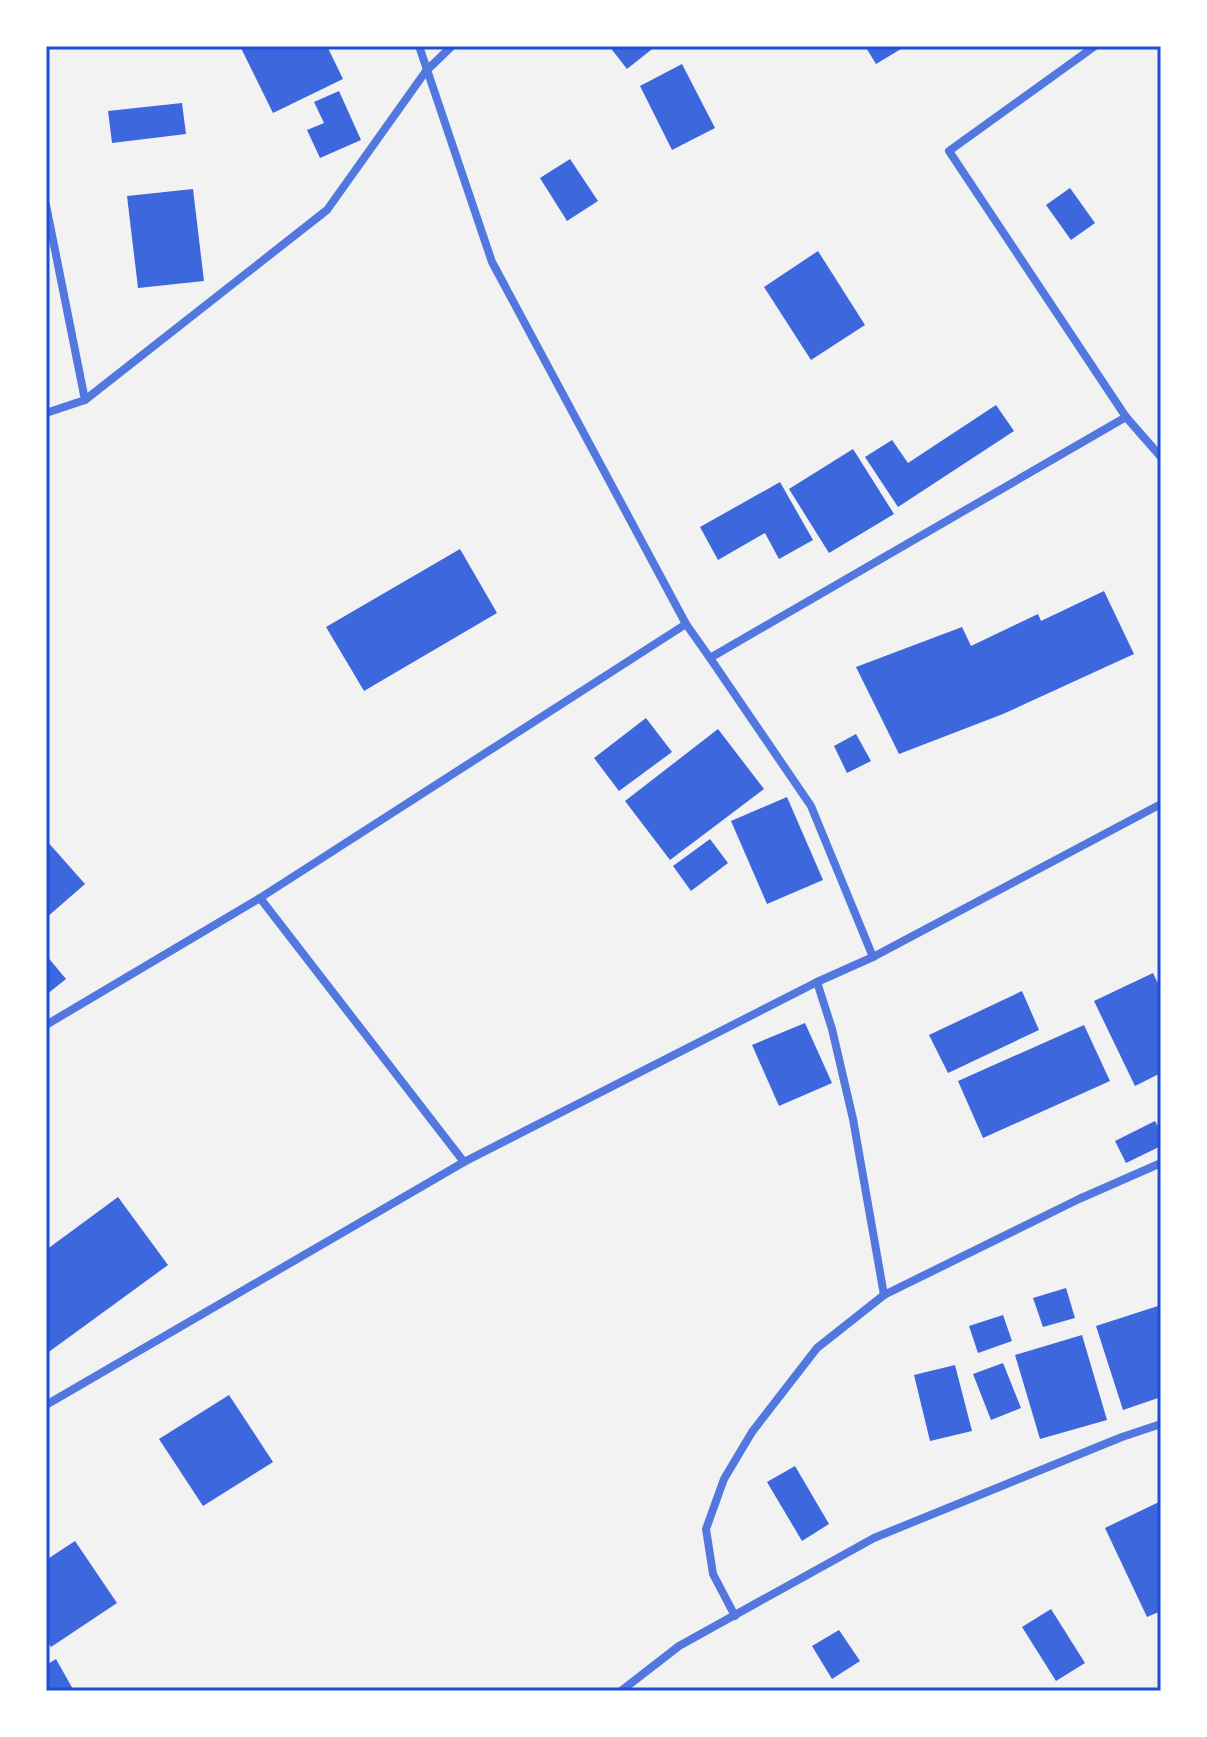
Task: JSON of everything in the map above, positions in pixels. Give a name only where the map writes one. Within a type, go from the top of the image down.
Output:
[{"type":"street","points":[[419,46],[492,262],[686,624],[811,806],[873,957]]},
{"type":"street","points":[[46,413],[85,400],[327,210],[426,71],[452,46]]},
{"type":"street","points":[[1095,46],[949,151],[1126,417],[1161,457]]},
{"type":"street","points":[[46,205],[85,400]]},
{"type":"street","points":[[710,658],[1126,417]]},
{"type":"street","points":[[46,1025],[260,898],[686,624]]},
{"type":"street","points":[[46,1405],[464,1162],[817,982],[873,957],[1161,804]]},
{"type":"street","points":[[260,898],[464,1162]]},
{"type":"street","points":[[817,982],[832,1029],[853,1119],[884,1295]]},
{"type":"street","points":[[735,1616],[713,1574],[706,1529],[724,1479],[752,1432],[817,1348],[884,1295],[1079,1199],[1161,1163]]},
{"type":"street","points":[[621,1691],[679,1646],[874,1538],[1161,1424]]},
{"type":"building","points":[[240,46],[327,46],[343,79],[273,113]]},
{"type":"building","points":[[609,46],[656,46],[627,69]]},
{"type":"building","points":[[865,46],[906,46],[876,64]]},
{"type":"building","points":[[682,64],[715,128],[672,150],[640,86]]},
{"type":"building","points":[[339,91],[361,140],[320,158],[307,130],[324,123],[314,102]]},
{"type":"building","points":[[182,103],[186,134],[112,143],[108,111]]},
{"type":"building","points":[[570,159],[598,201],[567,221],[540,178]]},
{"type":"building","points":[[1070,188],[1095,223],[1071,240],[1046,205]]},
{"type":"building","points":[[193,189],[204,281],[138,288],[127,196]]},
{"type":"building","points":[[818,251],[865,325],[811,360],[764,287]]},
{"type":"building","points":[[996,405],[1014,431],[898,507],[865,457],[892,440],[908,463]]},
{"type":"building","points":[[853,449],[894,514],[829,553],[789,489]]},
{"type":"building","points":[[780,482],[813,540],[779,559],[765,533],[718,560],[700,527]]},
{"type":"building","points":[[460,549],[497,613],[364,691],[326,627]]},
{"type":"building","points":[[1104,591],[1134,654],[1003,714],[899,754],[856,667],[962,627],[971,646],[1038,614],[1041,621]]},
{"type":"building","points":[[646,718],[672,752],[619,791],[594,758]]},
{"type":"building","points":[[718,729],[764,789],[670,860],[625,801]]},
{"type":"building","points":[[856,734],[871,761],[847,773],[834,746]]},
{"type":"building","points":[[787,797],[823,880],[767,904],[731,821]]},
{"type":"building","points":[[710,839],[728,863],[691,891],[673,866]]},
{"type":"building","points":[[46,840],[85,884],[46,918]]},
{"type":"building","points":[[46,955],[66,979],[46,995]]},
{"type":"building","points":[[1153,973],[1161,990],[1161,1073],[1135,1086],[1094,1001]]},
{"type":"building","points":[[1022,991],[1039,1030],[948,1073],[929,1035]]},
{"type":"building","points":[[805,1023],[832,1083],[779,1106],[752,1045]]},
{"type":"building","points":[[1084,1025],[1110,1081],[983,1138],[958,1081]]},
{"type":"building","points":[[1155,1121],[1161,1132],[1161,1146],[1126,1163],[1115,1141]]},
{"type":"building","points":[[118,1197],[168,1265],[46,1354],[46,1250]]},
{"type":"building","points":[[1066,1288],[1075,1318],[1043,1327],[1033,1298]]},
{"type":"building","points":[[1161,1305],[1161,1397],[1123,1410],[1096,1326]]},
{"type":"building","points":[[1003,1315],[1012,1341],[978,1353],[969,1326]]},
{"type":"building","points":[[1082,1335],[1107,1420],[1040,1439],[1015,1355]]},
{"type":"building","points":[[1003,1363],[1021,1408],[991,1420],[973,1374]]},
{"type":"building","points":[[955,1365],[972,1431],[930,1441],[914,1375]]},
{"type":"building","points":[[229,1395],[273,1462],[203,1506],[159,1439]]},
{"type":"building","points":[[795,1466],[829,1524],[802,1541],[767,1482]]},
{"type":"building","points":[[1161,1501],[1161,1611],[1147,1617],[1105,1528]]},
{"type":"building","points":[[75,1541],[117,1603],[51,1647],[46,1640],[46,1560]]},
{"type":"building","points":[[1051,1609],[1085,1663],[1056,1681],[1022,1627]]},
{"type":"building","points":[[839,1630],[860,1661],[832,1679],[812,1646]]},
{"type":"building","points":[[56,1659],[74,1691],[46,1691],[46,1665]]}]
